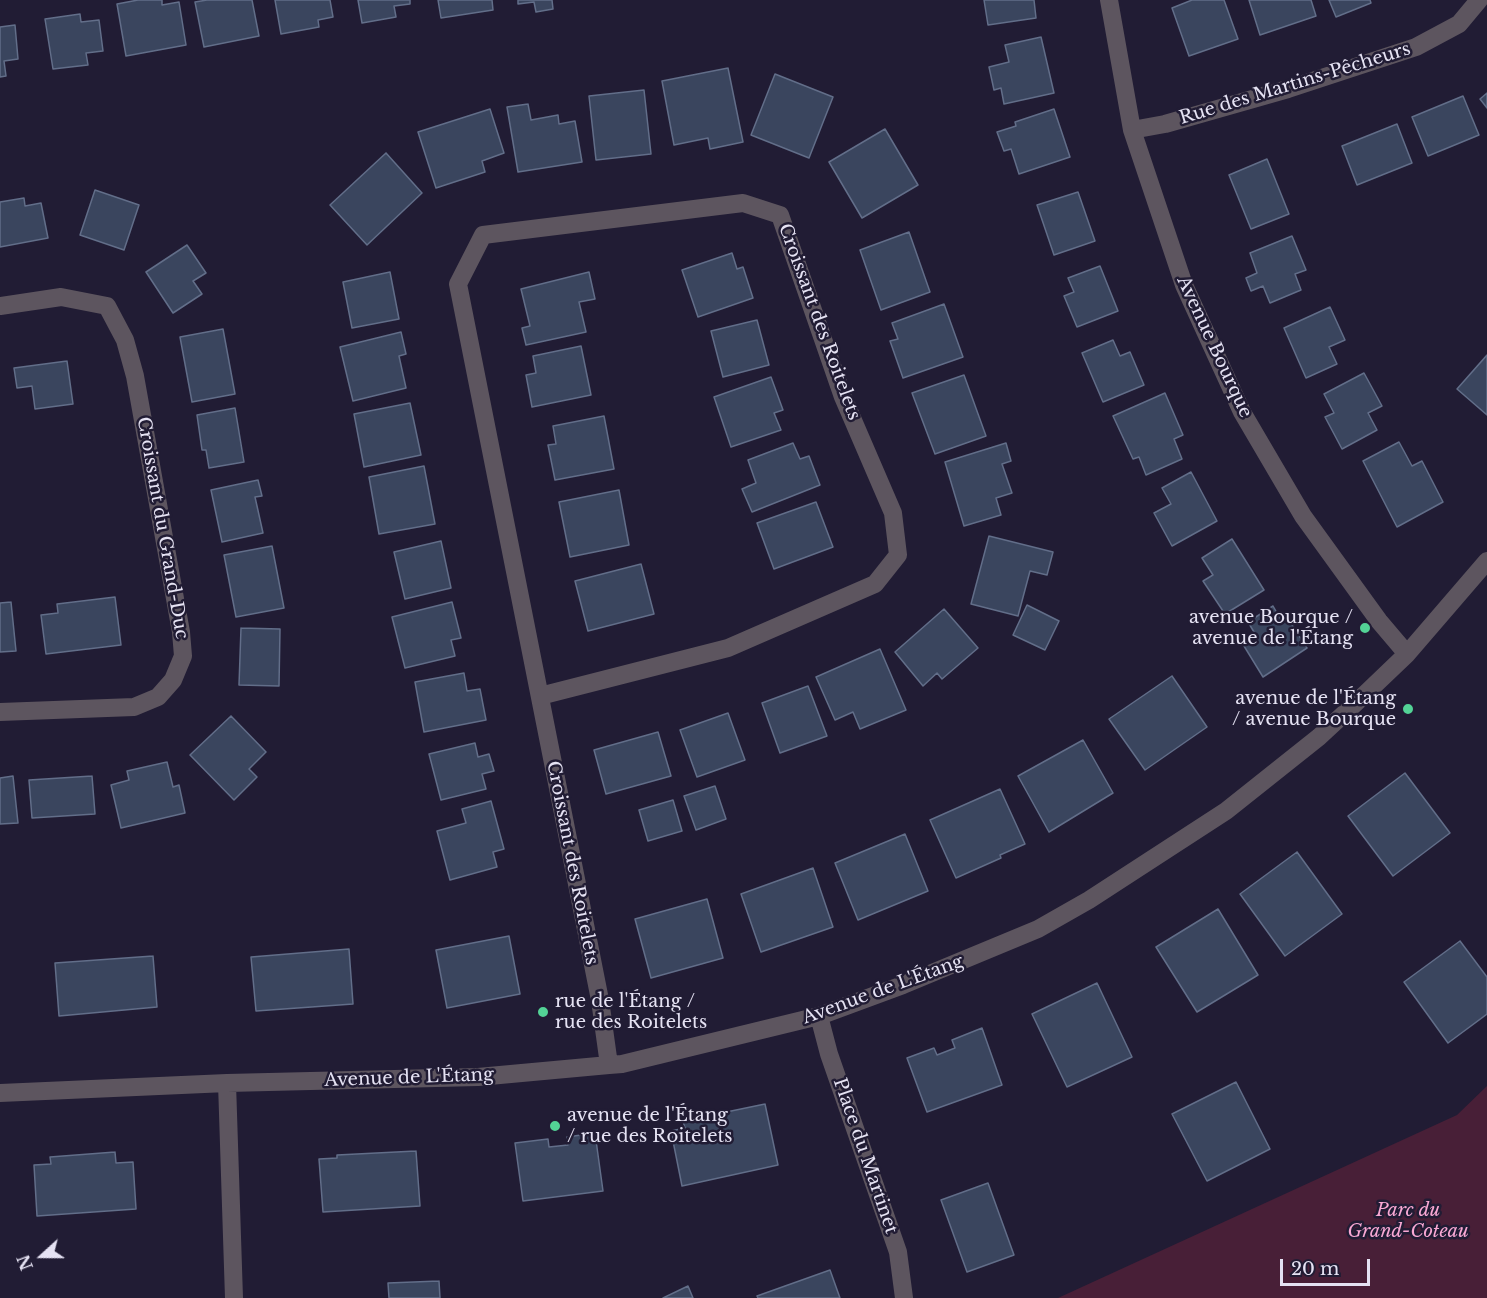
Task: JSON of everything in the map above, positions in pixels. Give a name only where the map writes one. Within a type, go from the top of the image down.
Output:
[{"type":"street","name":"Avenue Bourque","points":[[1109,0],[1132,130],[1184,285],[1242,412],[1303,516],[1379,621],[1407,654]]},
{"type":"street","name":"Rue des Martins-Pêcheurs","points":[[1132,130],[1165,124],[1288,89],[1416,47],[1459,24],[1479,0]]},
{"type":"street","name":"Croissant des Roitelets","points":[[540,696],[728,648],[875,584],[898,555],[893,513],[843,397],[780,215],[743,203],[483,235],[458,284],[600,1000],[609,1065]]},
{"type":"street","name":"Croissant du Grand-Duc","points":[[0,306],[61,297],[107,306],[125,340],[135,376],[179,620],[183,656],[173,680],[158,697],[134,707],[0,712]]},
{"type":"street","name":"Avenue de L'Étang","points":[[0,1094],[227,1083],[478,1077],[622,1064],[819,1016],[1038,929],[1089,900],[1226,811],[1318,737],[1407,654],[1487,561]]},
{"type":"street","name":"Place du Martinet","points":[[819,1016],[829,1054],[898,1252],[904,1298]]},
{"type":"street","points":[[227,1083],[234,1298]]},
{"type":"green space","name":"Parc du Grand-Coteau","points":[[1487,1086],[1487,1298],[1058,1298],[1457,1115]]},
{"type":"building","points":[[138,0],[162,0],[162,5],[179,2],[186,45],[126,56],[117,4]]},
{"type":"building","points":[[252,0],[259,36],[204,47],[195,2]]},
{"type":"building","points":[[275,0],[330,0],[333,17],[318,20],[319,27],[281,34]]},
{"type":"building","points":[[358,0],[410,0],[410,4],[394,6],[396,17],[362,23]]},
{"type":"building","points":[[438,0],[492,0],[493,10],[441,18]]},
{"type":"building","points":[[518,0],[552,0],[553,9],[536,12],[534,2],[518,4]]},
{"type":"building","points":[[984,0],[1034,0],[1036,18],[988,25]]},
{"type":"building","points":[[1192,0],[1224,0],[1238,39],[1189,56],[1172,8]]},
{"type":"building","points":[[1249,0],[1311,0],[1316,16],[1260,35]]},
{"type":"building","points":[[1329,0],[1370,0],[1371,3],[1336,17]]},
{"type":"building","points":[[80,14],[81,22],[99,20],[103,51],[86,53],[88,65],[53,69],[45,19]]},
{"type":"building","points":[[15,25],[18,59],[4,61],[6,76],[0,77],[0,27]]},
{"type":"building","points":[[1041,37],[1054,93],[1004,104],[1001,88],[994,90],[989,67],[1009,62],[1005,45]]},
{"type":"building","points":[[728,68],[743,142],[710,149],[708,138],[674,145],[662,81]]},
{"type":"building","points":[[775,74],[833,97],[809,158],[751,135]]},
{"type":"building","points":[[644,90],[651,154],[596,160],[589,96]]},
{"type":"building","points":[[1487,93],[1487,108],[1480,99]]},
{"type":"building","points":[[1463,96],[1479,135],[1428,156],[1412,117]]},
{"type":"building","points":[[528,104],[531,120],[558,115],[559,124],[575,121],[582,162],[518,172],[507,107]]},
{"type":"building","points":[[490,109],[504,153],[482,161],[485,172],[436,188],[418,132]]},
{"type":"building","points":[[1054,109],[1070,157],[1019,174],[1011,149],[1004,151],[997,132],[1016,126],[1015,122]]},
{"type":"building","points":[[1397,124],[1412,163],[1357,185],[1342,146]]},
{"type":"building","points":[[885,129],[918,185],[862,218],[829,162]]},
{"type":"building","points":[[386,153],[422,193],[367,245],[330,205]]},
{"type":"building","points":[[1267,159],[1289,214],[1251,229],[1229,175]]},
{"type":"building","points":[[95,190],[139,205],[124,250],[80,235]]},
{"type":"building","points":[[1078,192],[1095,241],[1054,255],[1037,205]]},
{"type":"building","points":[[24,198],[25,206],[41,203],[48,238],[0,247],[0,202]]},
{"type":"building","points":[[909,232],[930,292],[881,310],[860,250]]},
{"type":"building","points":[[1292,236],[1306,270],[1295,274],[1301,290],[1270,303],[1263,286],[1251,291],[1246,278],[1257,273],[1250,253]]},
{"type":"building","points":[[187,245],[206,273],[193,281],[202,294],[173,313],[146,272]]},
{"type":"building","points":[[732,253],[737,269],[743,267],[753,298],[698,317],[682,270]]},
{"type":"building","points":[[1100,266],[1118,311],[1077,327],[1064,296],[1074,292],[1068,278]]},
{"type":"building","points":[[390,272],[399,319],[352,328],[343,282]]},
{"type":"building","points":[[589,272],[595,299],[579,302],[586,332],[526,345],[522,328],[530,326],[521,289]]},
{"type":"building","points":[[944,304],[963,357],[903,378],[890,341],[898,339],[892,323]]},
{"type":"building","points":[[1330,307],[1345,340],[1329,347],[1337,364],[1306,378],[1284,328]]},
{"type":"building","points":[[757,320],[769,365],[723,377],[711,331]]},
{"type":"building","points":[[223,329],[235,394],[192,402],[180,337]]},
{"type":"building","points":[[401,332],[406,354],[399,356],[406,388],[353,401],[340,347]]},
{"type":"building","points":[[1113,340],[1120,356],[1130,352],[1144,385],[1103,402],[1082,353]]},
{"type":"building","points":[[581,346],[591,395],[532,407],[526,375],[536,373],[533,356]]},
{"type":"building","points":[[1487,355],[1487,415],[1457,389]]},
{"type":"building","points":[[67,361],[73,404],[35,409],[32,386],[17,388],[14,368]]},
{"type":"building","points":[[1364,373],[1382,406],[1368,413],[1377,430],[1342,449],[1325,417],[1334,413],[1324,394]]},
{"type":"building","points":[[964,375],[986,436],[935,454],[912,393]]},
{"type":"building","points":[[771,377],[783,410],[774,413],[781,430],[731,447],[714,397]]},
{"type":"building","points":[[1165,393],[1183,435],[1174,439],[1182,459],[1146,475],[1139,457],[1133,459],[1113,416]]},
{"type":"building","points":[[410,403],[421,455],[364,467],[354,414]]},
{"type":"building","points":[[235,408],[244,462],[209,468],[206,450],[202,450],[197,415]]},
{"type":"building","points":[[604,416],[614,469],[555,480],[548,445],[556,444],[553,426]]},
{"type":"building","points":[[1399,442],[1412,466],[1422,461],[1443,502],[1397,527],[1363,461]]},
{"type":"building","points":[[793,443],[800,459],[809,456],[820,485],[752,512],[742,489],[756,483],[748,460]]},
{"type":"building","points":[[1006,443],[1011,461],[1002,464],[1012,493],[996,498],[1001,515],[964,526],[945,462]]},
{"type":"building","points":[[424,466],[435,524],[379,534],[369,477]]},
{"type":"building","points":[[1191,472],[1217,521],[1172,546],[1154,513],[1171,504],[1162,488]]},
{"type":"building","points":[[258,480],[262,496],[255,497],[263,533],[222,542],[211,490]]},
{"type":"building","points":[[619,490],[629,545],[570,557],[559,502]]},
{"type":"building","points":[[816,502],[833,547],[774,569],[757,523]]},
{"type":"building","points":[[989,536],[1053,552],[1047,575],[1030,571],[1018,616],[971,604]]},
{"type":"building","points":[[1232,539],[1264,590],[1225,614],[1203,581],[1213,575],[1202,558]]},
{"type":"building","points":[[441,541],[451,588],[405,599],[394,552]]},
{"type":"building","points":[[272,546],[284,608],[236,617],[224,555]]},
{"type":"building","points":[[641,564],[654,614],[588,631],[575,581]]},
{"type":"building","points":[[115,597],[121,645],[46,654],[41,615],[58,613],[57,604]]},
{"type":"building","points":[[11,602],[16,651],[0,652],[0,603]]},
{"type":"building","points":[[452,602],[461,638],[451,640],[455,656],[405,668],[392,617]]},
{"type":"building","points":[[1027,605],[1059,621],[1045,650],[1013,635]]},
{"type":"building","points":[[1273,606],[1281,620],[1287,617],[1307,648],[1263,677],[1244,646],[1257,637],[1248,622]]},
{"type":"building","points":[[944,609],[978,648],[942,679],[937,673],[923,686],[895,652]]},
{"type":"building","points":[[241,628],[280,629],[279,686],[239,685]]},
{"type":"building","points":[[880,649],[906,710],[860,729],[853,712],[835,720],[816,677]]},
{"type":"building","points":[[464,673],[467,691],[480,689],[486,720],[424,732],[415,682]]},
{"type":"building","points":[[1172,676],[1207,727],[1145,770],[1109,719]]},
{"type":"building","points":[[808,686],[827,736],[780,753],[762,703]]},
{"type":"building","points":[[728,713],[745,760],[697,777],[680,730]]},
{"type":"building","points":[[231,716],[266,752],[249,769],[257,777],[234,800],[190,755]]},
{"type":"building","points":[[658,732],[671,776],[606,794],[594,750]]},
{"type":"building","points":[[1083,740],[1113,793],[1049,832],[1018,776]]},
{"type":"building","points":[[475,743],[478,757],[489,754],[494,771],[482,774],[486,789],[441,800],[429,754]]},
{"type":"building","points":[[167,762],[173,787],[179,785],[185,813],[121,828],[111,785],[129,780],[127,771]]},
{"type":"building","points":[[1405,773],[1450,833],[1393,876],[1348,816]]},
{"type":"building","points":[[13,776],[18,823],[0,824],[0,778]]},
{"type":"building","points":[[92,776],[95,814],[32,818],[29,780]]},
{"type":"building","points":[[715,786],[726,819],[696,830],[684,796]]},
{"type":"building","points":[[1000,789],[1025,844],[1000,855],[1001,858],[956,878],[930,820]]},
{"type":"building","points":[[673,800],[682,831],[648,841],[639,810]]},
{"type":"building","points":[[491,801],[504,849],[493,852],[497,867],[450,880],[437,831],[466,823],[462,809]]},
{"type":"building","points":[[905,834],[928,891],[858,920],[835,863]]},
{"type":"building","points":[[1297,852],[1342,914],[1285,956],[1240,894]]},
{"type":"building","points":[[813,868],[833,927],[761,952],[741,894]]},
{"type":"building","points":[[707,899],[723,958],[651,978],[635,919]]},
{"type":"building","points":[[1218,909],[1258,975],[1197,1012],[1156,947]]},
{"type":"building","points":[[509,936],[520,994],[447,1008],[436,950]]},
{"type":"building","points":[[1460,941],[1487,977],[1487,1014],[1448,1043],[1404,982]]},
{"type":"building","points":[[349,949],[353,1004],[256,1011],[251,957]]},
{"type":"building","points":[[153,956],[157,1007],[59,1016],[55,963]]},
{"type":"building","points":[[1097,983],[1132,1057],[1067,1087],[1032,1014]]},
{"type":"building","points":[[982,1028],[1002,1085],[927,1112],[907,1058],[934,1048],[937,1055],[955,1048],[952,1040]]},
{"type":"building","points":[[1236,1082],[1270,1149],[1207,1181],[1172,1114]]},
{"type":"building","points":[[765,1104],[778,1165],[682,1186],[671,1131],[685,1128],[683,1121]]},
{"type":"building","points":[[595,1133],[603,1191],[523,1201],[515,1143],[548,1139],[549,1147],[568,1145],[567,1137]]},
{"type":"building","points":[[416,1151],[420,1206],[323,1212],[319,1159],[337,1158],[337,1155]]},
{"type":"building","points":[[115,1152],[116,1163],[133,1162],[136,1209],[37,1216],[34,1165],[51,1164],[50,1157]]},
{"type":"building","points":[[988,1183],[1014,1255],[967,1272],[941,1200]]},
{"type":"building","points":[[830,1270],[840,1298],[758,1298],[757,1296]]},
{"type":"building","points":[[439,1281],[440,1298],[389,1298],[388,1283]]},
{"type":"building","points":[[688,1286],[693,1298],[663,1298]]},
{"type":"place","name":"avenue Bourque / avenue de l'Étang","points":[[1365,628]]},
{"type":"place","name":"avenue de l'Étang / avenue Bourque","points":[[1408,709]]},
{"type":"place","name":"rue de l'Étang / rue des Roitelets","points":[[543,1012]]},
{"type":"place","name":"avenue de l'Étang / rue des Roitelets","points":[[555,1126]]}]
